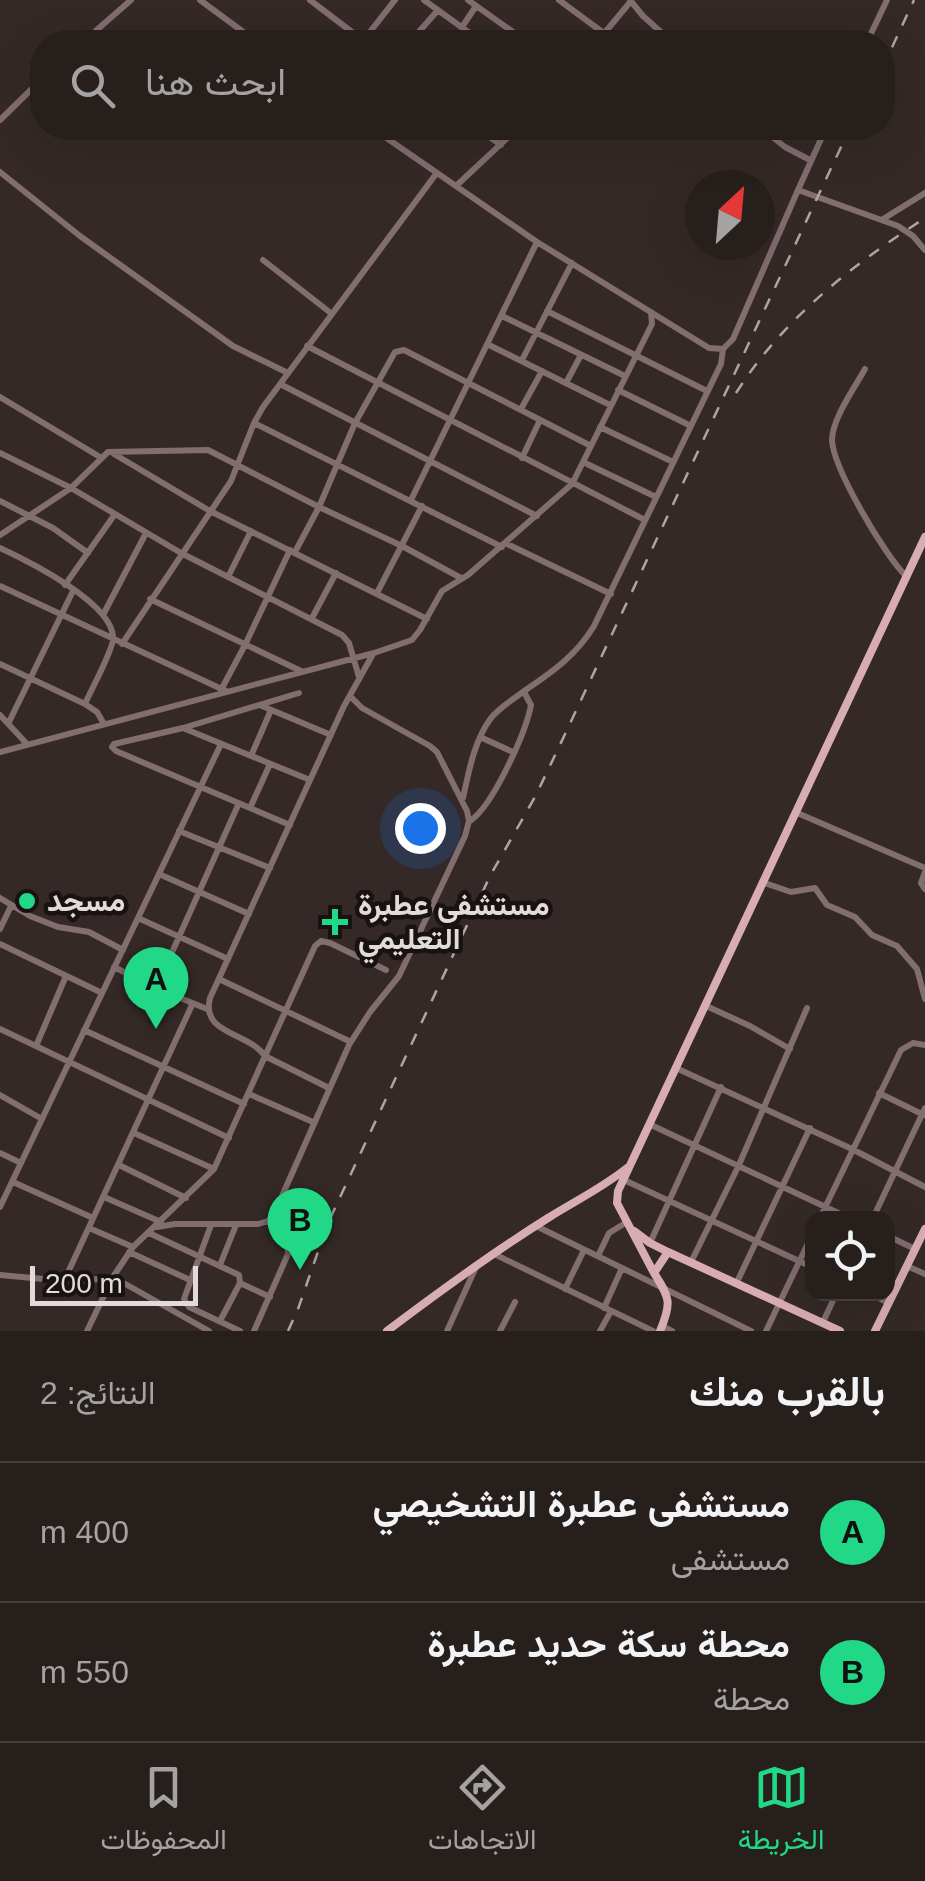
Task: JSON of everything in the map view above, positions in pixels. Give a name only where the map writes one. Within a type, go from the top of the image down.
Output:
[{"type":"main road","points":[[617,1204],[618,1191],[629,1167],[925,536]]},
{"type":"main road","points":[[388,1331],[479,1262],[629,1167]]},
{"type":"main road","points":[[596,1191],[617,1204],[664,1289],[669,1310],[658,1329]]},
{"type":"main road","points":[[629,1225],[650,1243],[840,1331]]},
{"type":"main road","points":[[875,1331],[925,1229]]},
{"type":"main road","points":[[654,1273],[668,1252]]},
{"type":"street","points":[[97,30],[131,0]]},
{"type":"street","points":[[200,0],[241,30]]},
{"type":"street","points":[[212,0],[214,10]]},
{"type":"street","points":[[310,0],[348,30]]},
{"type":"street","points":[[372,30],[394,0]]},
{"type":"street","points":[[424,0],[465,30],[476,6]]},
{"type":"street","points":[[468,0],[511,30]]},
{"type":"street","points":[[559,0],[600,30]]},
{"type":"street","points":[[608,30],[630,0],[659,30]]},
{"type":"street","points":[[873,30],[887,0]]},
{"type":"street","points":[[420,30],[438,10]]},
{"type":"street","points":[[0,120],[30,91]]},
{"type":"street","points":[[389,140],[537,242],[709,348],[723,349]]},
{"type":"street","points":[[493,140],[501,146]]},
{"type":"street","points":[[456,186],[507,140]]},
{"type":"street","points":[[776,140],[810,160]]},
{"type":"street","points":[[462,798],[480,737],[492,718],[575,652],[594,626],[721,364],[723,349],[733,339],[820,140]]},
{"type":"street","points":[[0,172],[80,236],[233,346],[288,373]]},
{"type":"street","points":[[122,644],[231,481],[254,423],[280,384],[436,174]]},
{"type":"street","points":[[798,190],[906,230],[925,250]]},
{"type":"street","points":[[882,220],[925,194]]},
{"type":"street","points":[[411,500],[537,242]]},
{"type":"street","points":[[263,260],[332,314]]},
{"type":"street","points":[[522,360],[572,263]]},
{"type":"street","points":[[547,311],[707,391]]},
{"type":"street","points":[[0,752],[374,654],[412,640],[442,591],[462,579],[572,484],[652,324],[650,312]]},
{"type":"street","points":[[502,316],[625,376]]},
{"type":"street","points":[[652,324],[663,319]]},
{"type":"street","points":[[488,345],[610,405]]},
{"type":"street","points":[[308,346],[645,520]]},
{"type":"street","points":[[224,691],[268,596],[318,507],[355,423],[395,352],[404,350],[591,446]]},
{"type":"street","points":[[566,383],[581,355]]},
{"type":"street","points":[[865,369],[837,420],[832,437],[834,448],[842,473],[864,514],[892,563],[906,576]]},
{"type":"street","points":[[521,410],[542,371]]},
{"type":"street","points":[[280,384],[537,516]]},
{"type":"street","points":[[618,390],[690,426]]},
{"type":"street","points":[[0,397],[100,457]]},
{"type":"street","points":[[522,458],[540,420]]},
{"type":"street","points":[[254,423],[611,594]]},
{"type":"street","points":[[600,427],[673,462]]},
{"type":"street","points":[[0,535],[71,488],[108,452],[200,449],[219,455],[462,579]]},
{"type":"street","points":[[0,453],[347,639],[360,678]]},
{"type":"street","points":[[112,453],[210,511],[427,619]]},
{"type":"street","points":[[584,462],[656,497]]},
{"type":"street","points":[[0,501],[53,528],[88,552]]},
{"type":"street","points":[[378,593],[422,506]]},
{"type":"street","points":[[65,585],[115,514]]},
{"type":"street","points":[[228,576],[251,531]]},
{"type":"street","points":[[104,614],[146,532]]},
{"type":"street","points":[[0,548],[73,590],[104,614],[110,624],[114,640],[86,704]]},
{"type":"street","points":[[312,618],[336,572]]},
{"type":"street","points":[[0,586],[224,691]]},
{"type":"street","points":[[8,722],[73,590]]},
{"type":"street","points":[[150,599],[300,672]]},
{"type":"street","points":[[329,1088],[265,1056],[255,1044],[218,1026],[210,1019],[208,1009],[344,706],[374,654]]},
{"type":"street","points":[[0,664],[86,704],[104,724]]},
{"type":"street","points":[[155,1228],[175,1224],[258,1224],[274,1214],[351,1042],[399,976],[469,822],[486,807],[513,752],[530,712],[530,700],[524,692]]},
{"type":"street","points":[[290,825],[112,747],[299,693]]},
{"type":"street","points":[[350,696],[362,708],[437,752],[462,798],[469,822]]},
{"type":"street","points":[[261,706],[331,735]]},
{"type":"street","points":[[344,706],[362,708]]},
{"type":"street","points":[[251,756],[270,710]]},
{"type":"street","points":[[0,715],[27,744]]},
{"type":"street","points":[[183,728],[310,780]]},
{"type":"street","points":[[480,737],[513,752]]},
{"type":"street","points":[[0,1207],[221,744]]},
{"type":"street","points":[[250,808],[270,764]]},
{"type":"street","points":[[156,988],[239,804]]},
{"type":"street","points":[[795,812],[925,870],[921,882],[925,889]]},
{"type":"street","points":[[180,831],[270,868]]},
{"type":"street","points":[[159,874],[250,914]]},
{"type":"street","points":[[762,882],[792,892],[813,887],[827,905],[855,917],[872,935],[897,946],[916,969],[925,999]]},
{"type":"street","points":[[0,898],[30,916],[58,927],[89,932],[123,950]]},
{"type":"street","points":[[0,929],[11,906]]},
{"type":"street","points":[[138,918],[228,959]]},
{"type":"street","points":[[87,1331],[131,1250],[214,1169],[317,942],[330,943],[386,970]]},
{"type":"street","points":[[0,944],[102,993]]},
{"type":"street","points":[[114,967],[208,1009]]},
{"type":"street","points":[[36,1046],[66,976]]},
{"type":"street","points":[[219,980],[351,1042]]},
{"type":"street","points":[[64,1281],[192,1004]]},
{"type":"street","points":[[704,1006],[790,1049]]},
{"type":"street","points":[[691,1262],[808,1008]]},
{"type":"street","points":[[0,1029],[229,1138]]},
{"type":"street","points":[[84,1030],[244,1104]]},
{"type":"street","points":[[824,1211],[900,1050],[914,1043],[925,1045]]},
{"type":"street","points":[[676,1068],[810,1128],[925,1187]]},
{"type":"street","points":[[650,1243],[721,1087]]},
{"type":"street","points":[[876,1211],[924,1113],[879,1093]]},
{"type":"street","points":[[249,1094],[314,1122]]},
{"type":"street","points":[[0,1095],[42,1118]]},
{"type":"street","points":[[649,1124],[832,1211]]},
{"type":"street","points":[[737,1282],[810,1128]]},
{"type":"street","points":[[134,1133],[214,1169]]},
{"type":"street","points":[[0,1153],[21,1163]]},
{"type":"street","points":[[119,1165],[186,1198]]},
{"type":"street","points":[[624,1180],[805,1264]]},
{"type":"street","points":[[12,1182],[94,1218]]},
{"type":"street","points":[[104,1197],[198,1256],[238,1275],[240,1283],[220,1321]]},
{"type":"street","points":[[254,1331],[288,1254],[288,1247],[268,1221]]},
{"type":"street","points":[[210,1225],[184,1298],[189,1308],[240,1331]]},
{"type":"street","points":[[220,1265],[236,1225]]},
{"type":"street","points":[[598,1256],[609,1234],[629,1225]]},
{"type":"street","points":[[536,1226],[751,1331]]},
{"type":"street","points":[[89,1228],[190,1280]]},
{"type":"street","points":[[895,1239],[915,1249]]},
{"type":"street","points":[[565,1289],[584,1250]]},
{"type":"street","points":[[766,1331],[805,1253]]},
{"type":"street","points":[[494,1254],[608,1309],[672,1331]]},
{"type":"street","points":[[447,1331],[479,1262]]},
{"type":"street","points":[[907,1266],[925,1274]]},
{"type":"street","points":[[600,1331],[622,1268]]},
{"type":"street","points":[[0,1275],[76,1282],[113,1277],[210,1331]]},
{"type":"street","points":[[240,1283],[270,1296]]},
{"type":"street","points":[[823,1322],[833,1301]]},
{"type":"street","points":[[500,1331],[515,1302]]},
{"type":"railway","points":[[895,41],[914,0]]},
{"type":"railway","points":[[288,1331],[328,1223],[490,876],[535,797],[844,140]]},
{"type":"railway","points":[[736,393],[775,341],[821,295],[925,218]]},
{"type":"place","name":"مسجد","points":[[27,901]]},
{"type":"place","name":"مستشفى عطبرة التعليمي","points":[[335,922]]},
{"type":"place","name":"مستشفى عطبرة التشخيصي","points":[[156,1029]]},
{"type":"place","name":"محطة سكة حديد عطبرة","points":[[300,1270]]}]
